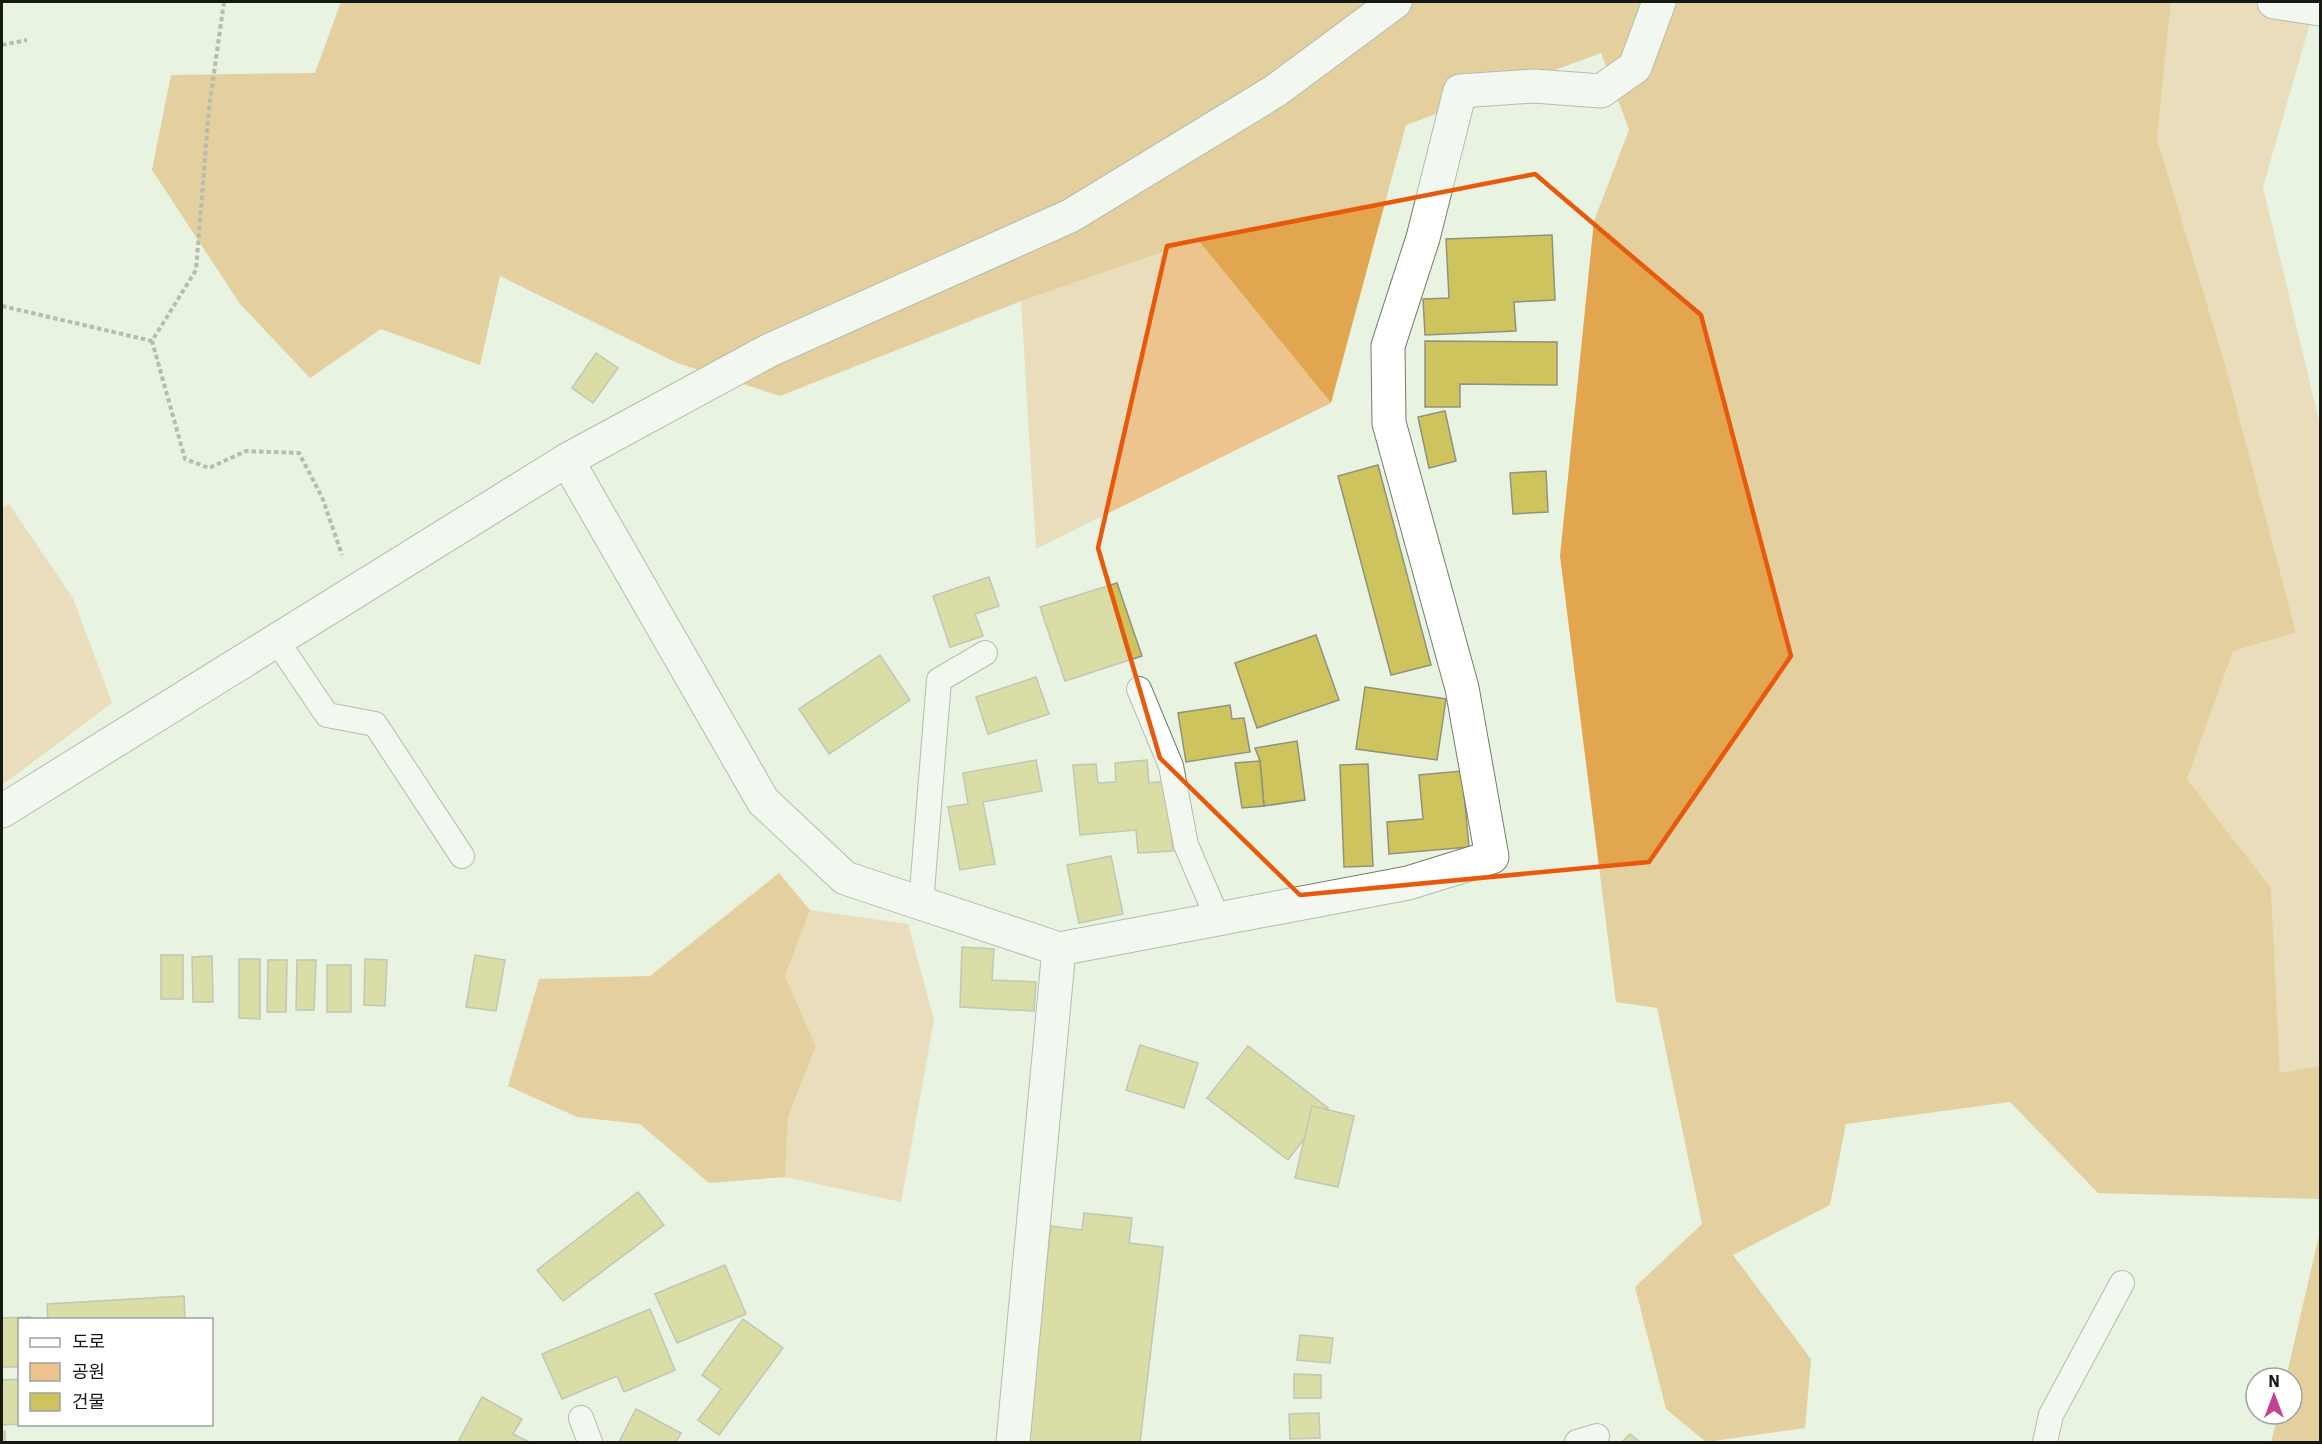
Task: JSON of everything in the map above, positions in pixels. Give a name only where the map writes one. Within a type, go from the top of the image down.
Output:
[{"type":"street","points":[[2,811],[567,460],[768,351],[1070,216],[1275,91],[1395,2]]},
{"type":"street","points":[[567,460],[764,801],[845,878],[1059,950],[1408,883],[1492,857],[1462,688],[1389,423],[1388,346],[1423,238],[1460,91],[1534,86],[1601,91],[1635,67],[1659,2]]},
{"type":"street","points":[[2274,2],[2320,9]]},
{"type":"street","points":[[1013,1443],[1059,950]]},
{"type":"lane","points":[[277,641],[327,715],[375,724],[462,856]]},
{"type":"lane","points":[[921,904],[939,680],[985,653]]},
{"type":"lane","points":[[1139,689],[1171,766],[1186,845],[1218,919]]},
{"type":"lane","points":[[2045,1443],[2051,1415],[2122,1283]]},
{"type":"lane","points":[[582,1418],[590,1443]]},
{"type":"path","points":[[224,2],[209,108],[196,270],[152,341],[185,459],[209,468],[246,451],[298,453],[322,496],[355,593]]},
{"type":"path","points":[[2,45],[27,40]]},
{"type":"path","points":[[2,306],[152,341]]},
{"type":"highlighted area","points":[[1535,174],[1701,315],[1791,656],[1649,862],[1300,895],[1160,758],[1098,548],[1167,246]]},
{"type":"green space","points":[[2171,2],[2316,2],[2263,187],[2320,425],[2320,1066],[2280,1074],[2271,888],[2187,779],[2233,650],[2296,631],[2157,139]]},
{"type":"green space","points":[[1198,240],[1331,403],[1036,549],[1021,301]]},
{"type":"green space","points":[[9,504],[73,598],[112,703],[2,785],[2,508]]},
{"type":"green space","points":[[810,910],[908,924],[934,1020],[901,1202],[785,1177],[788,1117],[816,1046],[785,976]]},
{"type":"shaded area","points":[[341,2],[2171,2],[2157,139],[2224,361],[2296,632],[2233,651],[2187,779],[2271,888],[2280,1073],[2320,1066],[2320,1199],[2098,1193],[2010,1102],[1846,1124],[1830,1205],[1733,1255],[1811,1359],[1805,1428],[1706,1442],[1666,1409],[1635,1287],[1702,1224],[1657,1008],[1616,1002],[1560,556],[1594,221],[1629,130],[1601,53],[1406,125],[1331,403],[1198,240],[1021,301],[780,396],[677,363],[500,276],[480,365],[381,329],[310,378],[240,304],[152,170],[171,75],[315,73]]},
{"type":"shaded area","points":[[779,873],[810,910],[785,976],[816,1046],[788,1117],[785,1177],[709,1183],[640,1124],[577,1117],[508,1086],[539,979],[650,976]]},
{"type":"shaded area","points":[[2320,1231],[2320,1442],[2271,1442],[2275,1426],[2304,1426],[2304,1366],[2289,1366]]},
{"type":"building","points":[[1552,235],[1555,300],[1514,302],[1516,331],[1425,335],[1423,299],[1449,298],[1446,239]]},
{"type":"building","points":[[1425,341],[1557,342],[1557,385],[1460,384],[1460,407],[1425,407]]},
{"type":"building","points":[[596,353],[618,368],[593,403],[572,388]]},
{"type":"building","points":[[1445,411],[1456,461],[1429,468],[1418,417]]},
{"type":"building","points":[[1378,465],[1431,665],[1391,675],[1338,476]]},
{"type":"building","points":[[1546,471],[1548,512],[1513,514],[1510,473]]},
{"type":"building","points":[[989,577],[999,606],[975,614],[983,636],[950,647],[933,596]]},
{"type":"building","points":[[1117,583],[1142,656],[1065,681],[1040,607]]},
{"type":"building","points":[[1316,635],[1339,700],[1257,728],[1235,663]]},
{"type":"building","points":[[880,655],[910,700],[829,754],[799,709]]},
{"type":"building","points":[[1036,677],[1049,714],[988,734],[976,697]]},
{"type":"building","points":[[1365,687],[1446,699],[1437,760],[1356,749]]},
{"type":"building","points":[[1230,705],[1232,719],[1244,718],[1250,752],[1186,762],[1178,713]]},
{"type":"building","points":[[1297,741],[1305,800],[1264,806],[1260,761],[1255,748]]},
{"type":"building","points":[[1036,760],[1042,791],[983,802],[995,864],[960,870],[948,807],[968,804],[963,773]]},
{"type":"building","points":[[1147,760],[1149,783],[1166,781],[1173,851],[1138,853],[1136,830],[1080,835],[1073,765],[1096,764],[1098,783],[1116,782],[1115,763]]},
{"type":"building","points":[[1260,761],[1264,806],[1242,808],[1235,763]]},
{"type":"building","points":[[1368,764],[1373,866],[1344,867],[1340,765]]},
{"type":"building","points":[[1462,771],[1469,847],[1389,854],[1387,822],[1423,819],[1419,775]]},
{"type":"building","points":[[1111,856],[1123,914],[1079,923],[1067,865]]},
{"type":"building","points":[[962,947],[994,949],[992,980],[1036,982],[1034,1011],[960,1007]]},
{"type":"building","points":[[161,955],[183,955],[183,999],[161,999]]},
{"type":"building","points":[[475,955],[505,960],[496,1011],[466,1007]]},
{"type":"building","points":[[212,956],[213,1002],[193,1002],[192,957]]},
{"type":"building","points":[[239,959],[260,959],[260,1019],[239,1018]]},
{"type":"building","points":[[365,959],[387,960],[385,1006],[364,1005]]},
{"type":"building","points":[[268,960],[287,960],[286,1012],[267,1012]]},
{"type":"building","points":[[297,960],[316,960],[314,1010],[296,1010]]},
{"type":"building","points":[[327,965],[351,965],[351,1012],[327,1012]]},
{"type":"building","points":[[1140,1045],[1198,1063],[1184,1108],[1126,1090]]},
{"type":"building","points":[[1248,1046],[1328,1108],[1288,1160],[1207,1098]]},
{"type":"building","points":[[1312,1106],[1354,1116],[1338,1187],[1295,1178]]},
{"type":"building","points":[[638,1192],[664,1225],[563,1301],[537,1270]]},
{"type":"building","points":[[1084,1213],[1132,1218],[1129,1243],[1163,1247],[1140,1442],[1025,1442],[1051,1226],[1082,1230]]},
{"type":"building","points":[[725,1265],[746,1314],[677,1343],[655,1294]]},
{"type":"building","points":[[184,1296],[185,1318],[48,1318],[47,1304]]},
{"type":"building","points":[[650,1309],[675,1370],[624,1392],[617,1376],[562,1399],[542,1354]]},
{"type":"building","points":[[30,1317],[18,1318],[18,1367],[2,1367],[2,1318]]},
{"type":"building","points":[[743,1319],[783,1348],[719,1435],[698,1420],[721,1389],[702,1375]]},
{"type":"building","points":[[1300,1335],[1333,1338],[1330,1363],[1297,1360]]},
{"type":"building","points":[[1294,1374],[1321,1375],[1321,1398],[1294,1398]]},
{"type":"building","points":[[18,1379],[18,1424],[2,1425],[2,1380]]},
{"type":"building","points":[[482,1397],[522,1419],[513,1434],[529,1442],[458,1442]]},
{"type":"building","points":[[636,1409],[681,1433],[676,1442],[619,1442]]},
{"type":"building","points":[[1319,1413],[1320,1438],[1290,1439],[1289,1414]]},
{"type":"building","points":[[2,1431],[5,1431],[5,1442],[2,1442]]},
{"type":"building","points":[[1630,1434],[1640,1442],[1622,1442]]}]
